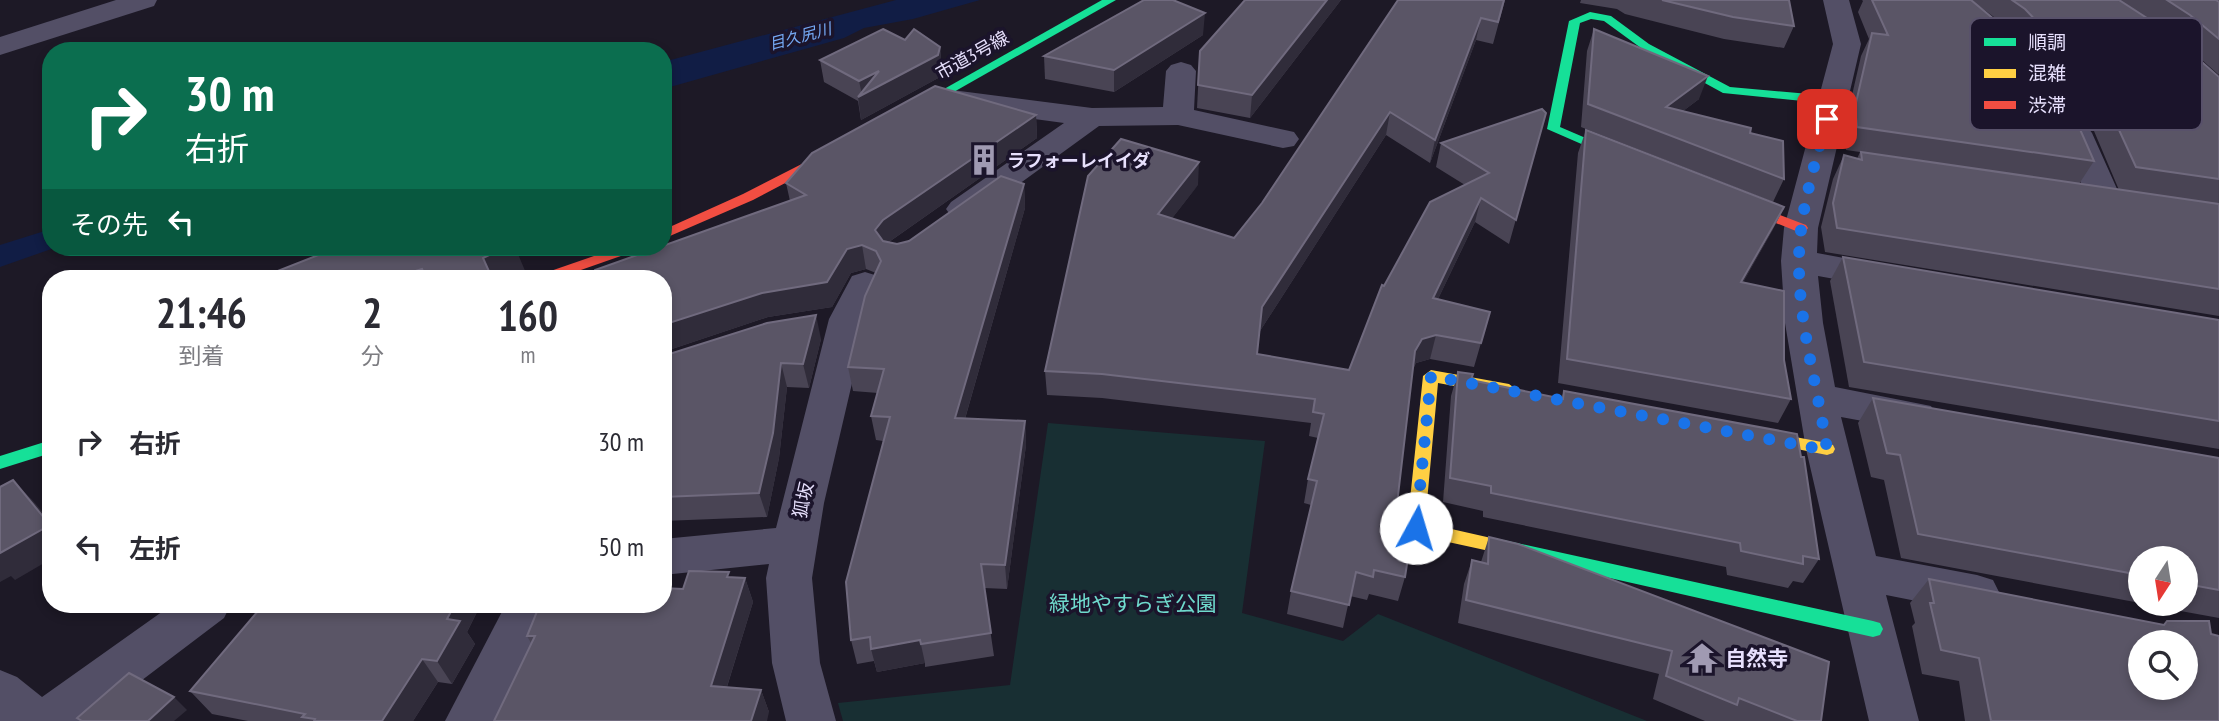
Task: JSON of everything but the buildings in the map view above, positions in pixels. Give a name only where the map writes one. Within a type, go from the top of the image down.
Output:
[{"type":"street","points":[[0,46],[144,0]]},
{"type":"street","name":"市道3号線","points":[[887,124],[1110,0]]},
{"type":"street","points":[[1836,0],[1847,44],[1832,100],[1831,160],[1800,244],[1804,323],[1820,399],[1827,450],[1894,721]]},
{"type":"street","points":[[1640,164],[1553,129],[1575,21],[1590,15],[1606,18],[1645,46],[1727,90],[1832,100]]},
{"type":"street","points":[[1178,116],[1181,71]]},
{"type":"street","points":[[936,97],[1092,117],[1178,116],[1283,139]]},
{"type":"street","points":[[934,230],[1092,117]]},
{"type":"street","points":[[2064,194],[2117,202],[2074,130]]},
{"type":"street","points":[[672,231],[748,197],[850,143]]},
{"type":"street","points":[[1714,193],[1800,244],[1919,282]]},
{"type":"street","points":[[567,270],[607,256]]},
{"type":"street","name":"狐坂","points":[[811,721],[796,663],[790,619],[789,578],[840,310]]},
{"type":"street","points":[[1526,393],[1431,376],[1416,528],[1873,629]]},
{"type":"street","points":[[1820,399],[1957,423]]},
{"type":"street","points":[[1731,432],[1827,450]]},
{"type":"street","points":[[0,463],[42,449]]},
{"type":"street","points":[[672,556],[794,544]]},
{"type":"street","points":[[1859,571],[2019,602]]},
{"type":"street","points":[[49,721],[196,613]]},
{"type":"street","points":[[470,721],[524,613]]},
{"type":"street","points":[[0,692],[23,709],[18,721]]},
{"type":"green space","name":"緑地やすらぎ公園","points":[[1048,423],[1265,441],[1242,613],[1343,641],[1378,614],[1647,721],[843,721],[838,703],[1010,685]]},
{"type":"water","name":"目久尻川","points":[[896,0],[980,0],[913,19],[864,28],[844,38],[672,86],[672,60]]},
{"type":"water","points":[[42,232],[42,252],[0,267],[0,245]]},
{"type":"traffic: fast","points":[[904,115],[1110,0]]},
{"type":"traffic: fast","points":[[1630,160],[1553,129],[1575,21],[1590,15],[1607,18],[1645,46],[1727,90],[1832,100]]},
{"type":"traffic: fast","points":[[0,463],[42,449]]},
{"type":"traffic: fast","points":[[1494,545],[1873,629]]},
{"type":"traffic: slow","points":[[1494,545],[1416,528],[1431,376],[1509,390]]},
{"type":"traffic: slow","points":[[1747,434],[1827,449]]},
{"type":"traffic: jam","points":[[672,231],[748,197],[841,148]]},
{"type":"traffic: jam","points":[[1728,199],[1801,228]]},
{"type":"traffic: jam","points":[[567,270],[607,256]]},
{"type":"place","name":"ラフォーレイイダ","points":[[984,160]]},
{"type":"place","name":"自然寺","points":[[1702,658]]},
{"type":"route","points":[[1416,528],[1431,376],[1827,450],[1820,399],[1804,323],[1798,261],[1801,228],[1827,119]]}]
